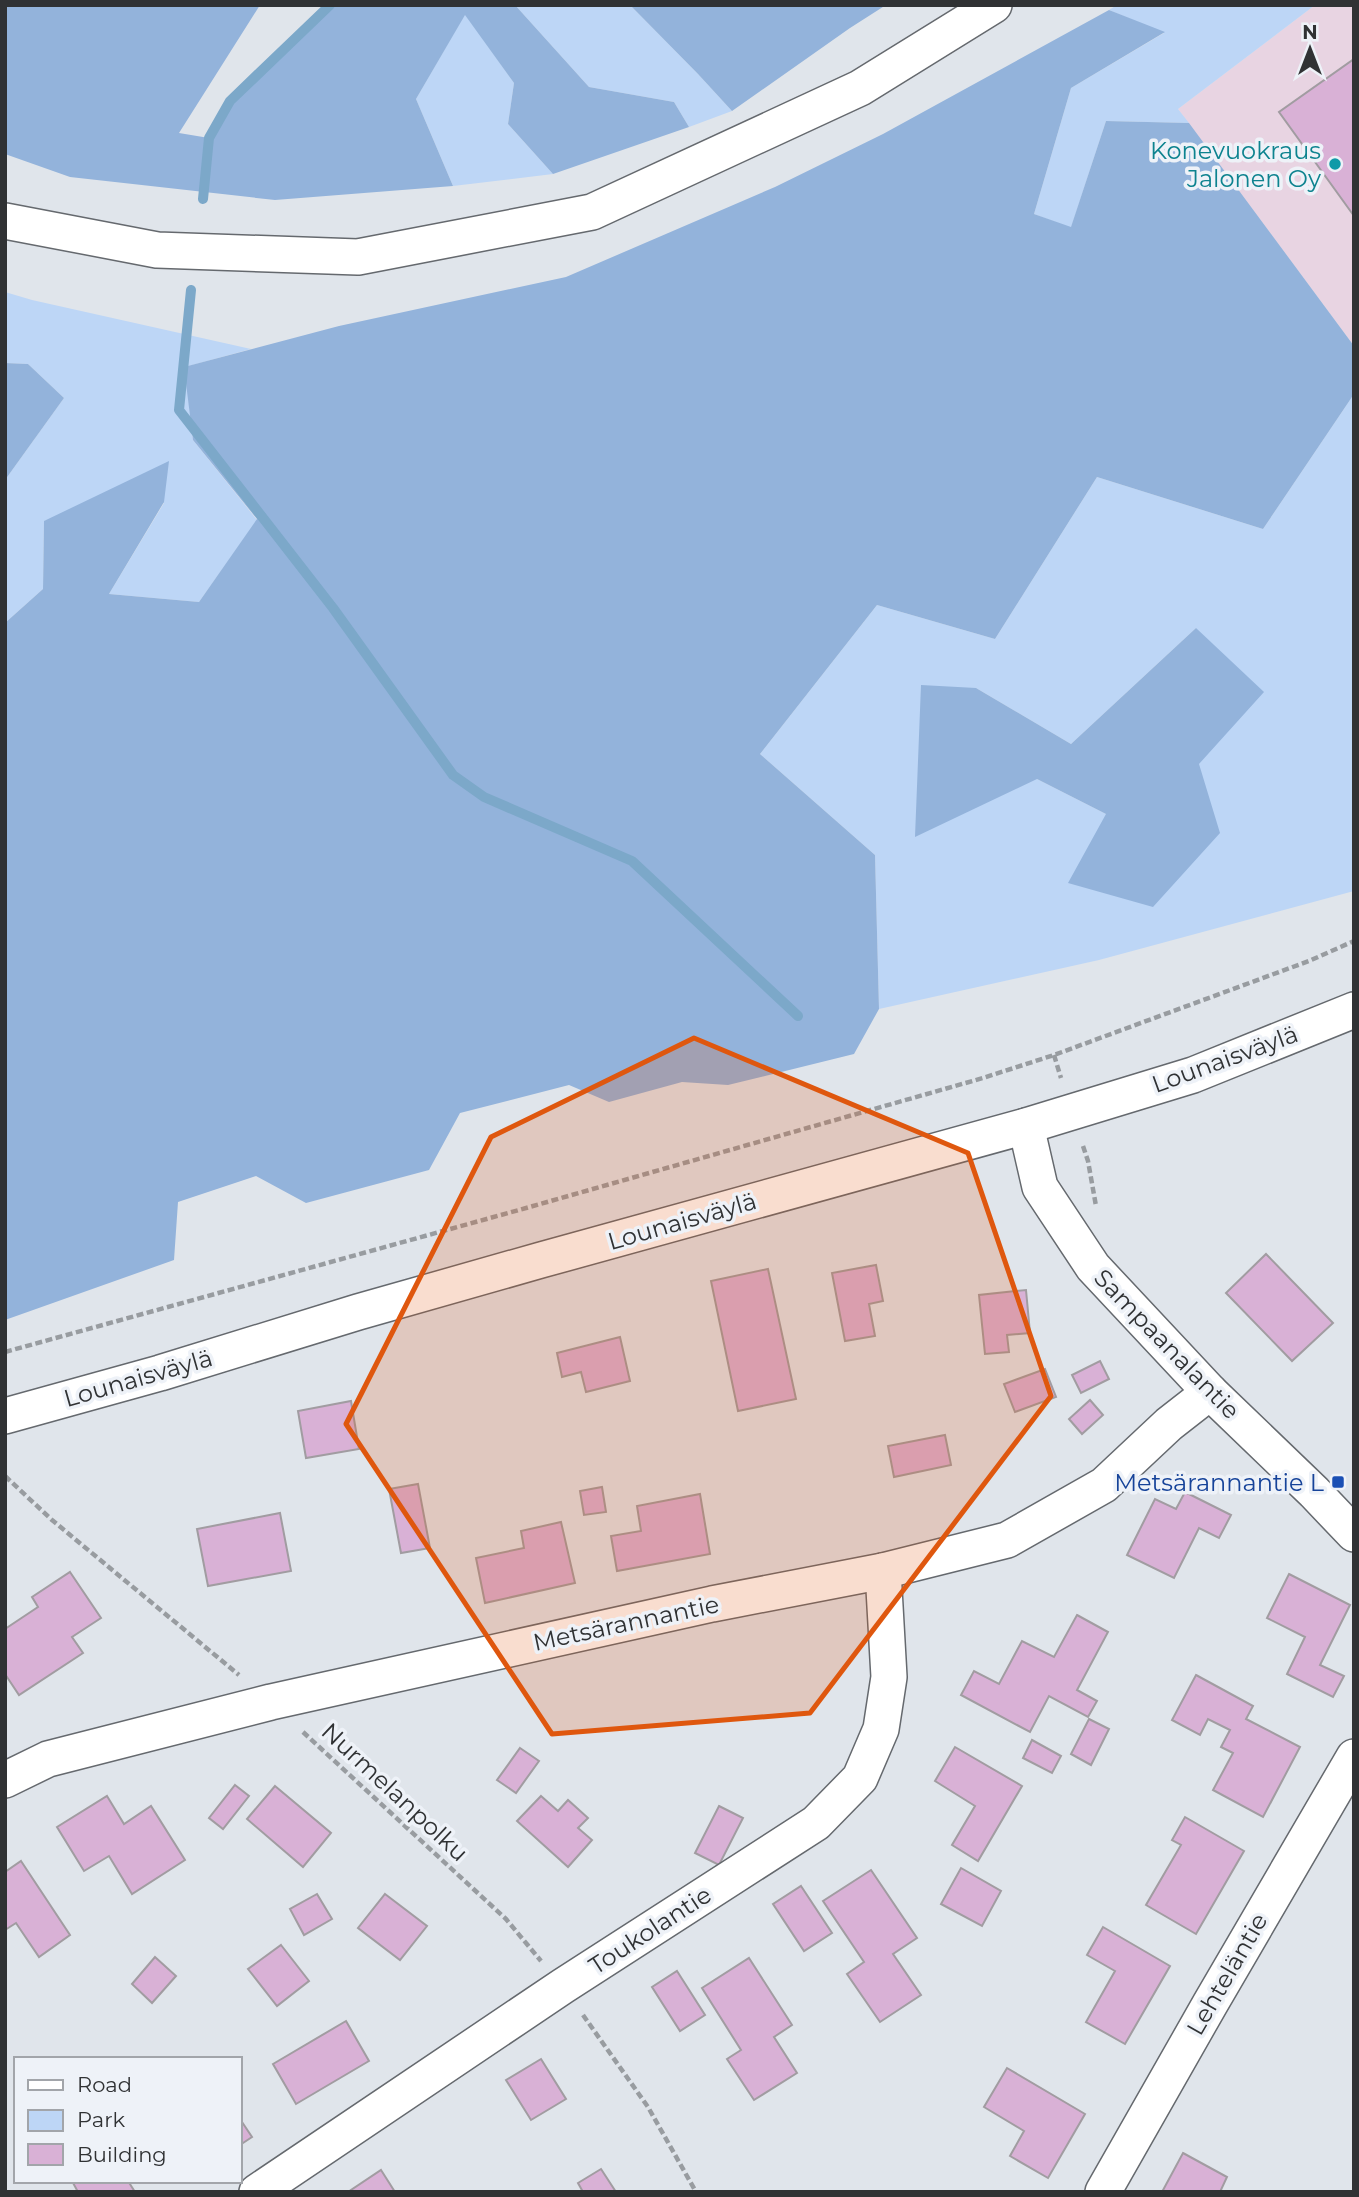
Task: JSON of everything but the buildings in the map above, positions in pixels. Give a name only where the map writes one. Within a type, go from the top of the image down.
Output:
[{"type":"street","points":[[5,220],[157,250],[358,257],[592,212],[860,88],[994,5]]},
{"type":"street","name":"Lounaisväylä","points":[[5,1416],[160,1373],[515,1267],[1026,1126],[1193,1075],[1354,1010]]},
{"type":"street","name":"Sampaanalantie","points":[[1026,1126],[1040,1188],[1093,1267],[1210,1392],[1354,1534]]},
{"type":"street","name":"Metsärannantie","points":[[5,1780],[48,1759],[271,1702],[685,1610],[883,1570],[1007,1540],[1104,1485],[1170,1424],[1210,1392]]},
{"type":"street","name":"Toukolantie","points":[[257,2192],[562,1986],[816,1823],[860,1778],[881,1728],[889,1677],[883,1570]]},
{"type":"street","name":"Lehteläntie","points":[[1103,2192],[1354,1757]]},
{"type":"path","points":[[5,1352],[983,1078],[1054,1055],[1309,961],[1354,941]]},
{"type":"path","points":[[1054,1055],[1070,1112],[1088,1161],[1097,1212]]},
{"type":"path","name":"Nurmelanpolku","points":[[5,1476],[52,1520],[271,1702],[506,1919],[562,1986],[648,2108],[696,2192]]},
{"type":"highlighted area","points":[[694,1038],[968,1153],[1051,1396],[810,1713],[552,1734],[346,1424],[491,1137]]},
{"type":"shaded area","points":[[5,5],[260,5],[179,133],[209,138],[230,101],[336,5],[515,5],[589,87],[674,102],[689,127],[553,174],[508,124],[514,83],[465,15],[416,99],[453,186],[275,200],[70,177],[5,154]]},
{"type":"shaded area","points":[[630,5],[886,5],[732,111]]},
{"type":"shaded area","points":[[1315,5],[1354,5],[1354,346],[1178,109]]},
{"type":"shaded area","points":[[1109,10],[1165,32],[1071,88],[1034,214],[1071,227],[1106,121],[1189,123],[1354,346],[1354,394],[1263,529],[1097,477],[995,639],[877,605],[760,754],[875,855],[879,1009],[854,1054],[728,1085],[682,1082],[609,1102],[569,1085],[460,1113],[429,1170],[306,1203],[256,1176],[178,1202],[174,1260],[5,1320],[5,623],[43,589],[44,521],[169,461],[164,502],[109,594],[199,602],[257,519],[193,440],[184,367],[339,326],[566,277],[775,187],[883,134]]},
{"type":"shaded area","points":[[5,363],[28,364],[64,398],[5,480]]},
{"type":"shaded area","points":[[1196,628],[1264,692],[1199,764],[1220,833],[1153,907],[1068,883],[1106,814],[1037,779],[915,837],[921,685],[976,688],[1071,744]]},
{"type":"green space","points":[[515,5],[630,5],[732,111],[689,127],[674,102],[589,87]]},
{"type":"green space","points":[[1117,5],[1315,5],[1178,109],[1189,123],[1106,121],[1071,228],[1034,214],[1071,88],[1164,33],[1109,10]]},
{"type":"green space","points":[[465,14],[514,83],[508,124],[553,174],[453,186],[416,99]]},
{"type":"green space","points":[[5,292],[251,349],[185,367],[193,440],[257,520],[199,602],[109,594],[164,503],[44,521],[43,589],[5,623],[5,480],[64,398],[28,364],[5,363]]},
{"type":"green space","points":[[1354,394],[1354,891],[1099,960],[879,1009],[875,855],[760,754],[877,605],[995,639],[1097,477],[1263,529]],"holes":[[[1196,628],[1199,764],[1106,814],[1037,779],[976,688],[1071,744]]]},
{"type":"waterway","points":[[203,199],[209,138],[230,101],[330,5]]},
{"type":"waterway","points":[[191,290],[179,410],[333,608],[453,775],[484,797],[632,861],[798,1016]]},
{"type":"place","name":"Konevuokraus Jalonen Oy","points":[[1335,164]]},
{"type":"place","name":"Metsärannantie L","points":[[1338,1482]]}]
